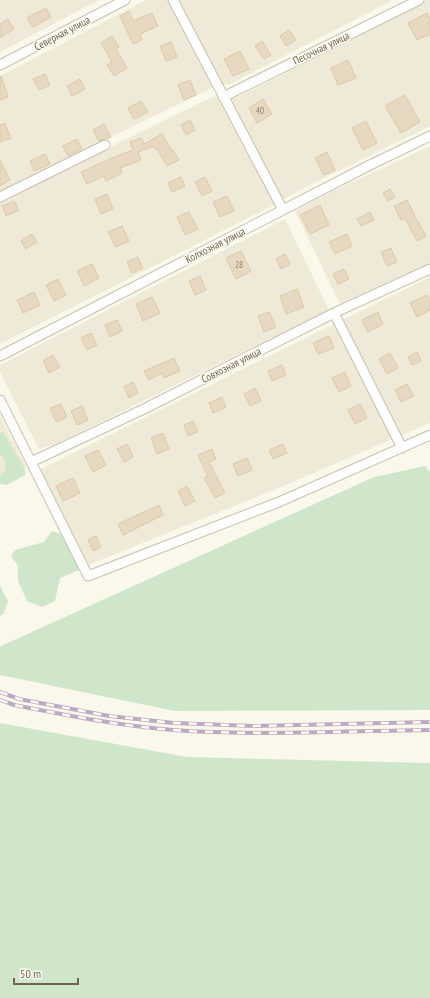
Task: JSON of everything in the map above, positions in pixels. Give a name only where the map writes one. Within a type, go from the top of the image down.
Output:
[{"type":"street","points":[[173,0],[283,210]]},
{"type":"street","name":"Песочная улица","points":[[223,96],[419,0]]},
{"type":"street","name":"Северная улица","points":[[0,65],[121,1]]},
{"type":"street","name":"Колхозная улица","points":[[0,356],[370,165],[430,136]]},
{"type":"street","points":[[0,197],[105,145]]},
{"type":"street","name":"Совхозная улица","points":[[31,462],[144,409],[334,313],[430,269]]},
{"type":"street","points":[[334,313],[402,448]]},
{"type":"street","points":[[0,400],[88,576],[279,502],[430,435]]},
{"type":"shaded area","points":[[0,0],[99,0],[0,52]]},
{"type":"shaded area","points":[[146,0],[393,0],[230,84],[218,85],[0,191],[0,76]]},
{"type":"shaded area","points":[[427,0],[430,0],[430,126],[302,189],[270,207],[0,344],[0,201],[212,97],[236,98]]},
{"type":"shaded area","points":[[430,146],[430,263],[340,304],[295,211],[329,193]]},
{"type":"shaded area","points":[[285,219],[329,310],[58,443],[39,449],[0,372],[0,365]]},
{"type":"shaded area","points":[[430,277],[430,423],[274,490],[88,565],[41,469]]},
{"type":"shaded area","points":[[0,416],[26,467],[0,479]]},
{"type":"green space","points":[[3,432],[25,469],[25,475],[7,485],[0,484],[0,476],[5,471],[5,460],[0,454],[0,433]]},
{"type":"green space","points":[[425,466],[430,472],[430,710],[175,711],[0,675],[1,646],[374,477]]},
{"type":"green space","points":[[52,531],[61,534],[79,570],[60,578],[55,601],[42,607],[27,601],[18,581],[18,566],[11,556],[15,550],[44,542]]},
{"type":"green space","points":[[0,586],[8,601],[4,613],[0,616]]},
{"type":"green space","points":[[0,723],[187,757],[430,763],[430,998],[0,998]]},
{"type":"building","points":[[46,8],[51,17],[33,27],[27,18]]},
{"type":"building","points":[[129,11],[133,21],[152,13],[158,26],[140,34],[142,40],[133,44],[120,16]]},
{"type":"building","points":[[427,13],[430,20],[430,34],[417,40],[408,23]]},
{"type":"building","points":[[8,19],[14,29],[0,38],[0,24]]},
{"type":"building","points":[[289,30],[296,40],[286,46],[280,36]]},
{"type":"building","points":[[112,36],[119,47],[116,49],[127,68],[114,76],[107,65],[112,62],[101,43]]},
{"type":"building","points":[[262,41],[271,55],[264,59],[255,46]]},
{"type":"building","points":[[171,42],[177,57],[166,61],[160,46]]},
{"type":"building","points":[[240,51],[249,69],[233,76],[224,59]]},
{"type":"building","points":[[348,60],[356,78],[338,85],[331,68]]},
{"type":"building","points":[[45,74],[50,85],[39,90],[33,79]]},
{"type":"building","points":[[0,76],[8,97],[0,100]]},
{"type":"building","points":[[80,79],[85,89],[72,96],[67,86]]},
{"type":"building","points":[[190,80],[196,95],[184,100],[178,85]]},
{"type":"building","points":[[405,95],[420,122],[401,133],[385,106]]},
{"type":"building","points":[[263,99],[272,114],[257,123],[249,108]]},
{"type":"building","points":[[141,101],[148,112],[134,119],[128,108]]},
{"type":"building","points":[[190,120],[195,130],[186,135],[181,125]]},
{"type":"building","points":[[366,121],[377,143],[363,150],[352,128]]},
{"type":"building","points":[[5,123],[11,138],[0,142],[0,125]]},
{"type":"building","points":[[104,124],[111,137],[99,141],[93,130]]},
{"type":"building","points":[[162,134],[179,160],[167,166],[157,149],[156,150],[153,146],[138,152],[141,160],[120,168],[122,173],[106,181],[104,176],[87,184],[81,172],[133,150],[130,142],[141,138],[144,144]]},
{"type":"building","points":[[77,139],[82,149],[68,156],[63,146]]},
{"type":"building","points":[[327,152],[335,170],[324,175],[315,158]]},
{"type":"building","points":[[45,154],[50,164],[34,171],[30,161]]},
{"type":"building","points":[[0,160],[10,180],[0,186]]},
{"type":"building","points":[[181,177],[185,186],[172,192],[168,183]]},
{"type":"building","points":[[205,177],[212,191],[202,196],[195,182]]},
{"type":"building","points":[[390,189],[395,197],[388,201],[383,193]]},
{"type":"building","points":[[107,194],[113,209],[101,214],[95,199]]},
{"type":"building","points":[[227,196],[234,211],[220,217],[213,202]]},
{"type":"building","points":[[407,200],[426,236],[417,241],[405,218],[401,220],[394,206]]},
{"type":"building","points":[[14,201],[19,210],[6,216],[2,206]]},
{"type":"building","points":[[320,205],[329,225],[310,234],[300,215]]},
{"type":"building","points":[[189,212],[198,229],[185,235],[177,217]]},
{"type":"building","points":[[370,212],[374,220],[361,226],[357,219]]},
{"type":"building","points":[[122,226],[129,241],[116,247],[108,232]]},
{"type":"building","points":[[32,234],[37,242],[26,249],[21,241]]},
{"type":"building","points":[[347,234],[352,246],[335,254],[329,242]]},
{"type":"building","points":[[391,248],[397,262],[387,266],[381,252]]},
{"type":"building","points":[[241,251],[251,271],[236,279],[226,258]]},
{"type":"building","points":[[285,254],[290,264],[281,269],[276,259]]},
{"type":"building","points":[[138,257],[143,268],[132,273],[127,262]]},
{"type":"building","points":[[92,264],[99,278],[84,286],[77,271]]},
{"type":"building","points":[[344,269],[349,279],[338,284],[333,274]]},
{"type":"building","points":[[200,276],[206,290],[195,295],[189,281]]},
{"type":"building","points":[[58,279],[66,295],[54,301],[46,285]]},
{"type":"building","points":[[297,289],[304,307],[286,314],[280,296]]},
{"type":"building","points":[[34,292],[40,305],[23,313],[17,300]]},
{"type":"building","points":[[427,295],[430,301],[430,310],[417,317],[410,303]]},
{"type":"building","points":[[152,297],[160,313],[143,321],[136,304]]},
{"type":"building","points":[[269,312],[276,327],[264,332],[258,316]]},
{"type":"building","points":[[378,312],[383,324],[368,332],[362,320]]},
{"type":"building","points":[[117,320],[122,331],[110,337],[105,325]]},
{"type":"building","points":[[91,333],[97,345],[87,350],[81,338]]},
{"type":"building","points":[[329,336],[334,348],[318,354],[313,343]]},
{"type":"building","points":[[417,352],[421,361],[412,365],[408,357]]},
{"type":"building","points":[[390,353],[398,368],[387,374],[379,359]]},
{"type":"building","points":[[53,355],[60,367],[49,373],[43,361]]},
{"type":"building","points":[[174,358],[180,371],[164,378],[162,373],[149,380],[144,371]]},
{"type":"building","points":[[282,365],[286,375],[272,381],[268,371]]},
{"type":"building","points":[[345,372],[351,386],[339,392],[332,378]]},
{"type":"building","points":[[133,382],[138,393],[129,398],[124,387]]},
{"type":"building","points":[[407,384],[414,396],[401,402],[395,390]]},
{"type":"building","points":[[255,388],[261,401],[250,406],[244,394]]},
{"type":"building","points":[[222,397],[226,407],[213,413],[209,403]]},
{"type":"building","points":[[61,404],[67,417],[56,422],[50,408]]},
{"type":"building","points":[[360,404],[367,418],[355,424],[348,410]]},
{"type":"building","points":[[82,406],[88,420],[77,425],[71,411]]},
{"type":"building","points":[[193,421],[198,432],[188,436],[184,425]]},
{"type":"building","points":[[163,433],[169,449],[157,454],[151,438]]},
{"type":"building","points":[[127,444],[133,457],[124,462],[117,449]]},
{"type":"building","points":[[283,444],[287,453],[273,459],[269,450]]},
{"type":"building","points":[[212,449],[216,459],[209,462],[225,493],[215,498],[204,478],[208,476],[198,455]]},
{"type":"building","points":[[98,450],[106,465],[93,472],[85,456]]},
{"type":"building","points":[[247,458],[252,470],[238,476],[233,464]]},
{"type":"building","points":[[73,478],[80,493],[63,501],[56,486]]},
{"type":"building","points":[[187,486],[195,501],[185,506],[178,491]]},
{"type":"building","points":[[159,505],[163,515],[123,535],[118,524]]},
{"type":"building","points":[[96,536],[101,547],[93,551],[88,540]]},
{"type":"railway","points":[[0,692],[19,699],[109,716],[174,723],[253,726],[430,722]]},
{"type":"railway","points":[[0,700],[14,705],[93,720],[173,730],[237,733],[430,730]]}]
